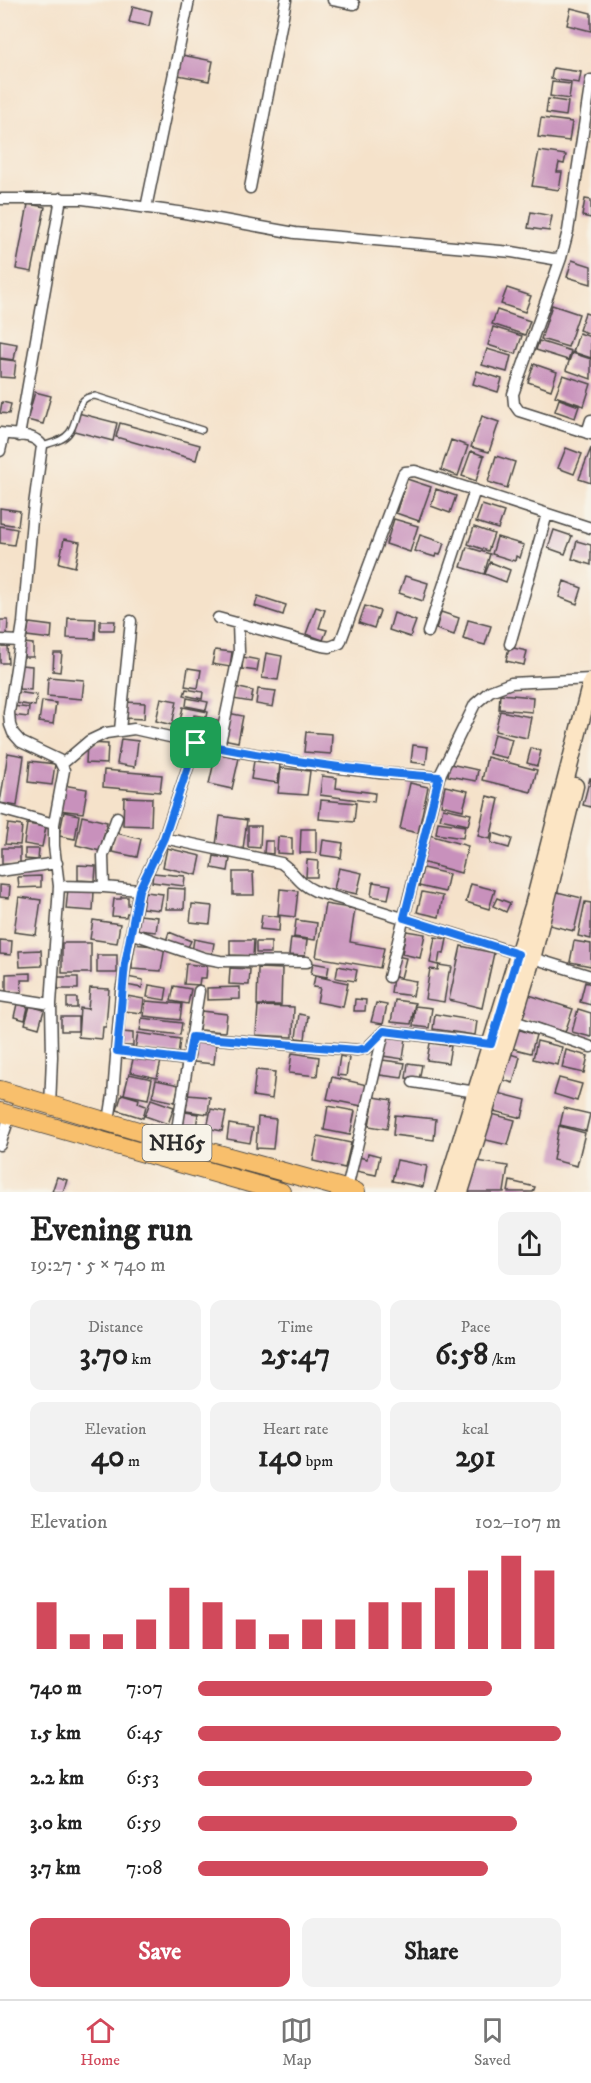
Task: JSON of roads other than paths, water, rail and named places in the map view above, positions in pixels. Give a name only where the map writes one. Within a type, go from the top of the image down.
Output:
[{"type":"highway","name":"NH65","points":[[0,1090],[175,1142],[351,1190]]},
{"type":"highway","name":"NH65","points":[[5,1113],[281,1192]]},
{"type":"main road","points":[[525,956],[533,906],[591,681]]},
{"type":"main road","points":[[460,1192],[506,1018],[591,724]]},
{"type":"main road","points":[[445,1192],[491,1044],[506,1018]]},
{"type":"street","points":[[147,204],[189,0]]},
{"type":"street","points":[[250,188],[286,0]]},
{"type":"street","points":[[333,0],[354,4]]},
{"type":"street","points":[[591,80],[568,231],[561,258],[513,394],[514,404],[519,411],[589,434],[591,420]]},
{"type":"street","points":[[0,199],[61,198],[147,204],[296,233],[561,258]]},
{"type":"street","points":[[19,436],[61,198]]},
{"type":"street","points":[[0,451],[2,434],[36,439],[42,446],[20,641],[10,698],[10,725],[13,733],[21,742],[54,757],[62,764],[64,770],[54,824],[59,886],[51,1004],[51,1126]]},
{"type":"street","points":[[218,618],[322,646],[336,646],[344,637],[405,472],[415,471],[591,528]]},
{"type":"street","points":[[428,632],[475,490]]},
{"type":"street","points":[[510,644],[547,514]]},
{"type":"street","points":[[120,730],[131,621]]},
{"type":"street","points":[[219,748],[238,651],[238,623]]},
{"type":"street","points":[[0,640],[20,641]]},
{"type":"street","points":[[389,976],[439,777],[475,704],[490,691],[512,684],[591,681]]},
{"type":"street","points":[[62,764],[89,741],[106,733],[134,729],[219,748],[316,765],[439,777]]},
{"type":"street","points":[[109,1121],[121,992],[139,890],[164,838],[196,743]]},
{"type":"street","points":[[0,809],[54,824]]},
{"type":"street","points":[[104,887],[103,856],[117,817]]},
{"type":"street","points":[[164,838],[281,863],[303,885],[315,891],[591,976]]},
{"type":"street","points":[[0,871],[57,863]]},
{"type":"street","points":[[59,886],[139,890]]},
{"type":"street","points":[[131,933],[219,961],[307,962]]},
{"type":"street","points":[[175,1142],[199,991]]},
{"type":"street","points":[[0,996],[51,1004]]},
{"type":"street","points":[[506,1018],[591,1047]]},
{"type":"street","points":[[192,1037],[357,1050],[367,1048],[384,1031]]},
{"type":"street","points":[[384,1031],[491,1044]]},
{"type":"street","points":[[351,1190],[384,1031]]},
{"type":"street","points":[[117,1051],[188,1060]]},
{"type":"street","points":[[413,1082],[476,1092]]},
{"type":"street","points":[[0,1145],[5,1113]]},
{"type":"lane","points":[[42,446],[67,436],[71,431],[81,401],[89,396],[202,430]]}]
